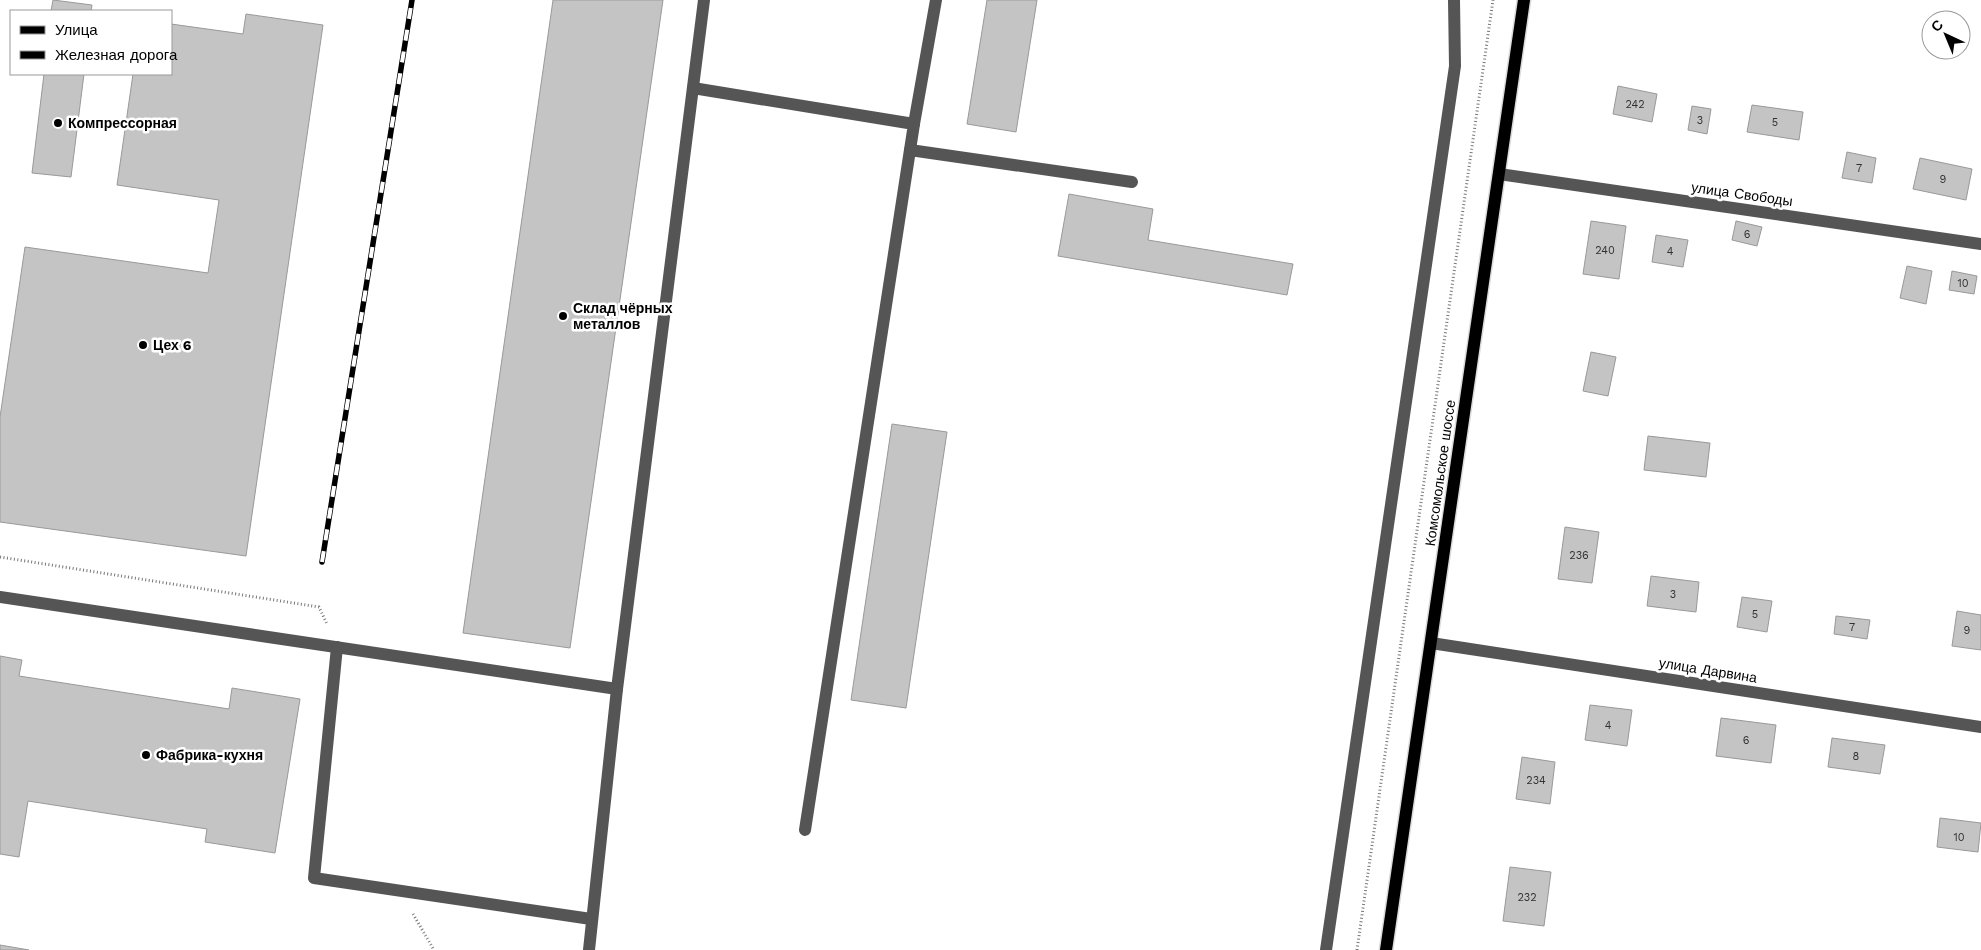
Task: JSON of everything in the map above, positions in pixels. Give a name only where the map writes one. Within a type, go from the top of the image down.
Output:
[{"type":"main road","name":"Комсомольское шоссе","points":[[1386,950],[1524,0]]},
{"type":"street","points":[[588,950],[617,689],[704,0]]},
{"type":"street","points":[[805,830],[914,124],[936,0]]},
{"type":"street","points":[[1326,950],[1455,66],[1454,0]]},
{"type":"street","points":[[693,88],[914,124]]},
{"type":"street","points":[[910,150],[1132,182]]},
{"type":"street","name":"улица Свободы","points":[[1499,174],[1981,244]]},
{"type":"street","points":[[0,597],[617,689]]},
{"type":"street","name":"улица Дарвина","points":[[1431,643],[1981,727]]},
{"type":"street","points":[[337,647],[314,878],[591,918]]},
{"type":"path","points":[[1357,950],[1493,0]]},
{"type":"path","points":[[0,557],[319,607],[337,647]]},
{"type":"path","points":[[398,890],[434,950]]},
{"type":"building","points":[[53,0],[92,5],[91,10],[51,10]]},
{"type":"building","name":"Склад чёрных металлов","points":[[553,0],[663,0],[570,648],[463,633]]},
{"type":"building","points":[[987,0],[1037,0],[1016,132],[967,124]]},
{"type":"building","name":"Цех 6","points":[[246,14],[323,25],[246,556],[0,522],[0,417],[25,247],[208,273],[219,200],[117,185],[133,75],[172,75],[172,24],[243,34]]},
{"type":"building","name":"Компрессорная","points":[[44,75],[84,75],[71,177],[32,173]]},
{"type":"building","points":[[1618,86],[1657,94],[1652,122],[1613,114]]},
{"type":"building","points":[[1752,105],[1803,112],[1799,140],[1747,132]]},
{"type":"building","points":[[1692,106],[1711,109],[1707,134],[1688,130]]},
{"type":"building","points":[[1847,152],[1876,158],[1872,183],[1842,178]]},
{"type":"building","points":[[1920,158],[1972,169],[1966,200],[1913,189]]},
{"type":"building","points":[[1069,194],[1153,209],[1148,240],[1293,264],[1287,295],[1058,256]]},
{"type":"building","points":[[1591,221],[1626,226],[1619,279],[1583,274]]},
{"type":"building","points":[[1736,221],[1762,227],[1757,246],[1732,240]]},
{"type":"building","points":[[1656,235],[1688,240],[1683,267],[1652,262]]},
{"type":"building","points":[[1907,266],[1932,271],[1926,304],[1900,298]]},
{"type":"building","points":[[1952,271],[1977,276],[1974,294],[1949,290]]},
{"type":"building","points":[[1591,352],[1616,357],[1608,396],[1583,391]]},
{"type":"building","points":[[892,424],[947,432],[906,708],[851,700]]},
{"type":"building","points":[[1648,436],[1710,443],[1706,477],[1644,470]]},
{"type":"building","points":[[1565,527],[1599,532],[1592,583],[1558,579]]},
{"type":"building","points":[[1651,576],[1699,582],[1696,612],[1647,606]]},
{"type":"building","points":[[1742,597],[1772,601],[1767,632],[1737,627]]},
{"type":"building","points":[[1957,611],[1981,615],[1981,650],[1952,646]]},
{"type":"building","points":[[1836,616],[1870,620],[1867,639],[1834,634]]},
{"type":"building","name":"Фабрика-кухня","points":[[0,656],[22,660],[19,676],[229,709],[232,688],[300,699],[275,853],[205,842],[207,829],[28,801],[19,857],[0,854]]},
{"type":"building","points":[[1590,705],[1632,710],[1627,746],[1585,740]]},
{"type":"building","points":[[1721,718],[1776,725],[1771,763],[1716,756]]},
{"type":"building","points":[[1832,738],[1885,745],[1880,774],[1828,767]]},
{"type":"building","points":[[1522,757],[1555,762],[1550,804],[1516,799]]},
{"type":"building","points":[[1940,818],[1981,823],[1978,852],[1937,847]]},
{"type":"building","points":[[1510,867],[1551,872],[1544,926],[1503,921]]},
{"type":"building","points":[[0,945],[29,950],[0,950]]},
{"type":"railway","points":[[322,562],[412,0]]},
{"type":"place","name":"Компрессорная","points":[[58,123]]},
{"type":"place","name":"Склад чёрных металлов","points":[[563,316]]},
{"type":"place","name":"Цех 6","points":[[143,345]]},
{"type":"place","name":"Фабрика-кухня","points":[[146,755]]}]
